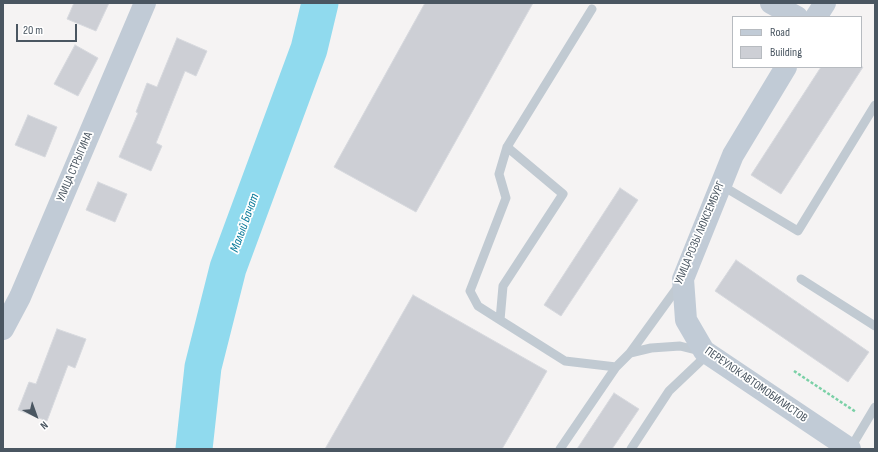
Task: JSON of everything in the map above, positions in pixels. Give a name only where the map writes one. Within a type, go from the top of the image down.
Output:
[{"type":"street","name":"УЛИЦА СТРЫГИНА","points":[[3,329],[20,297],[145,3]]},
{"type":"street","points":[[771,3],[795,16]]},
{"type":"street","points":[[817,16],[824,3]]},
{"type":"street","name":"УЛИЦА РОЗЫ ЛЮКСЕМБУРГ","points":[[683,279],[733,155],[785,68]]},
{"type":"street","name":"ПЕРЕУЛОК АВТОМОБИЛИСТОВ","points":[[683,279],[686,320],[706,353],[850,449]]},
{"type":"lane","points":[[592,10],[507,147],[499,174],[506,198],[470,291],[478,306],[565,361],[616,367]]},
{"type":"lane","points":[[721,185],[798,231],[875,105]]},
{"type":"lane","points":[[500,320],[503,286],[563,194],[507,147]]},
{"type":"lane","name":"УЛИЦА РОЗЫ ЛЮКСЕМБУРГ","points":[[560,449],[616,367],[630,353],[683,279]]},
{"type":"lane","points":[[801,279],[875,326]]},
{"type":"lane","points":[[630,353],[650,348],[680,346],[706,353],[669,391],[631,449]]},
{"type":"lane","points":[[850,449],[875,407]]},
{"type":"path","points":[[794,371],[868,419]]},
{"type":"building","points":[[74,3],[109,3],[96,31],[67,19]]},
{"type":"building","points":[[425,3],[533,3],[416,212],[334,167]]},
{"type":"building","points":[[177,38],[207,51],[196,76],[185,71],[156,143],[162,146],[151,171],[119,157],[138,113],[136,112],[147,83],[157,87]]},
{"type":"building","points":[[75,45],[98,58],[78,96],[54,84]]},
{"type":"building","points":[[863,67],[781,194],[751,175],[820,68]]},
{"type":"building","points":[[28,115],[57,127],[45,157],[15,145]]},
{"type":"building","points":[[98,182],[127,194],[115,222],[86,210]]},
{"type":"building","points":[[620,188],[638,200],[561,316],[544,305]]},
{"type":"building","points":[[736,260],[869,352],[848,382],[715,291]]},
{"type":"building","points":[[413,295],[547,371],[502,449],[325,449]]},
{"type":"building","points":[[57,329],[86,339],[75,368],[68,365],[47,421],[18,410],[29,382],[36,384]]},
{"type":"building","points":[[614,393],[639,409],[612,449],[577,449]]},
{"type":"waterway","name":"Малый Бачат","points":[[194,449],[203,367],[228,268],[309,49],[320,3]]}]
